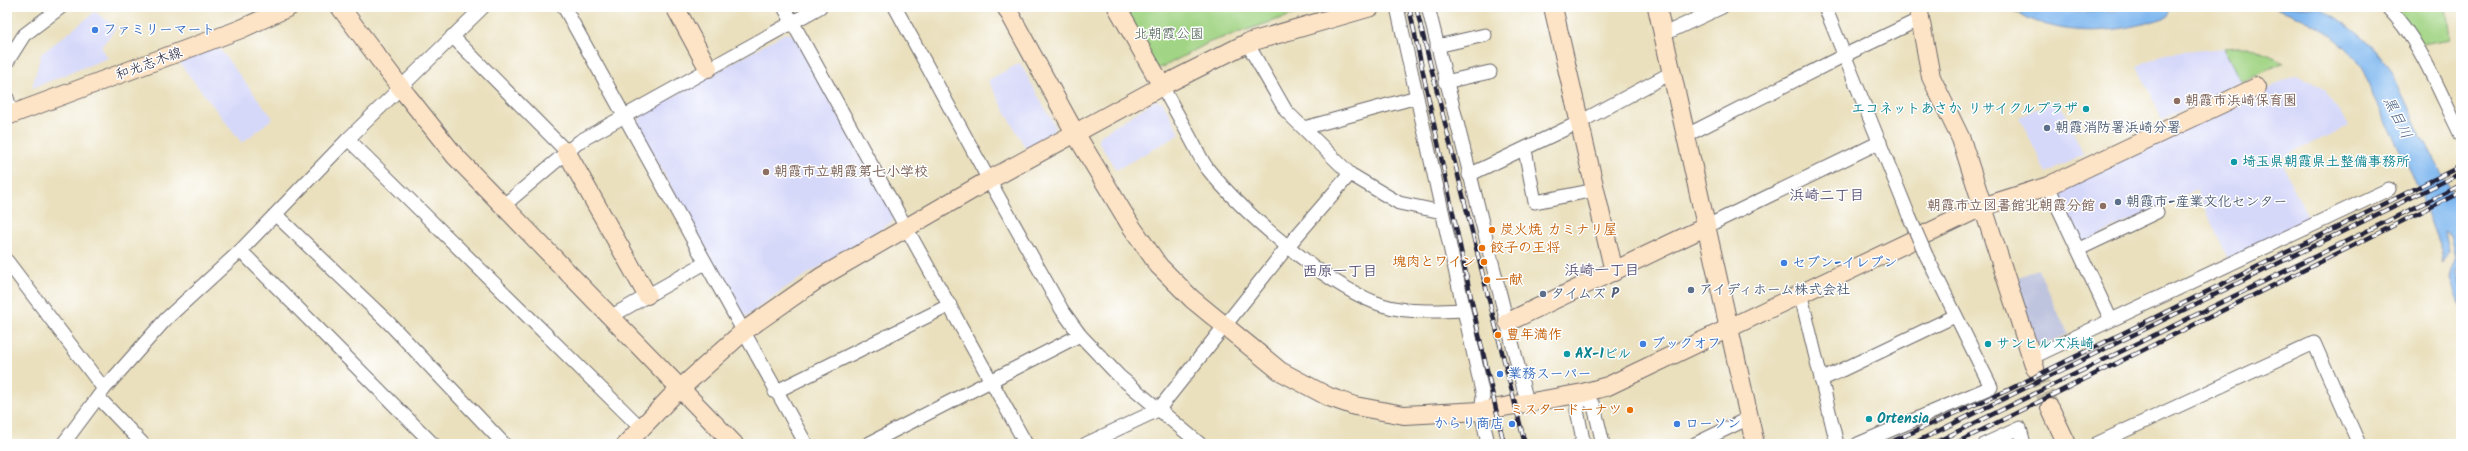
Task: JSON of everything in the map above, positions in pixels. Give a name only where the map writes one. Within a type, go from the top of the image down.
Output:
[{"type":"street","points":[[9,56],[24,35],[47,11],[61,7]]},
{"type":"street","name":"和光志木線","points":[[9,109],[241,30],[289,7]]},
{"type":"street","points":[[340,7],[401,88],[455,156],[734,444]]},
{"type":"street","points":[[63,444],[101,393],[166,319],[239,252],[348,139],[483,7]]},
{"type":"street","points":[[564,7],[744,331],[775,392],[806,444]]},
{"type":"street","points":[[675,7],[708,68]]},
{"type":"street","points":[[784,7],[906,228],[950,304],[1026,444]]},
{"type":"street","points":[[503,206],[566,151],[624,115],[820,7]]},
{"type":"street","points":[[895,7],[1062,310],[1080,335],[1120,376],[1158,410],[1200,444]]},
{"type":"street","points":[[1006,7],[1075,133],[1131,226],[1160,266],[1192,300],[1280,371],[1329,397],[1355,406],[1404,415],[1481,411],[1583,393],[1608,386],[1728,330],[1800,292],[1982,206],[2048,186],[2257,87]]},
{"type":"street","points":[[1117,7],[1206,167],[1245,208],[1288,246],[1338,284],[1374,302],[1417,312],[1463,310]]},
{"type":"street","points":[[626,444],[681,388],[744,331],[821,277],[989,180],[1162,86],[1247,43],[1338,11],[1370,7]]},
{"type":"street","points":[[1397,7],[1483,396],[1481,411],[1488,444]]},
{"type":"street","points":[[1428,7],[1445,82],[1508,322],[1527,402]]},
{"type":"street","points":[[1553,7],[1614,272]]},
{"type":"street","points":[[1656,7],[1755,444]]},
{"type":"street","points":[[1662,35],[1722,7]]},
{"type":"street","points":[[1825,7],[1909,216],[1955,316],[1991,387],[1858,444]]},
{"type":"street","points":[[2387,7],[2396,16],[2418,50],[2461,135]]},
{"type":"street","points":[[1685,136],[1844,55],[1919,13],[1931,77],[1961,139],[2034,363],[2111,320],[2389,189]]},
{"type":"street","points":[[1437,46],[1485,35]]},
{"type":"street","points":[[452,36],[566,151],[647,295]]},
{"type":"street","points":[[1247,43],[1286,111],[1350,174],[1399,203],[1442,212]]},
{"type":"street","points":[[1445,82],[1490,72]]},
{"type":"street","points":[[1469,175],[1525,150],[1671,73]]},
{"type":"street","points":[[1304,128],[1417,97]]},
{"type":"street","points":[[348,139],[642,429]]},
{"type":"street","points":[[1508,322],[1880,142]]},
{"type":"street","points":[[1525,150],[1535,202],[1595,190]]},
{"type":"street","points":[[1086,444],[1158,410],[1288,246],[1350,174]]},
{"type":"street","points":[[2048,186],[2079,249],[2111,320]]},
{"type":"street","points":[[2079,249],[2157,212]]},
{"type":"street","points":[[276,215],[388,323],[504,444]]},
{"type":"street","points":[[239,252],[246,256],[433,444]]},
{"type":"street","points":[[7,261],[101,393],[143,444]]},
{"type":"street","points":[[610,317],[706,263]]},
{"type":"street","points":[[1800,292],[1837,444]]},
{"type":"street","points":[[775,392],[950,304]]},
{"type":"street","points":[[1821,380],[1955,316]]},
{"type":"street","points":[[868,444],[992,382],[1080,335]]},
{"type":"street","points":[[2096,444],[2314,343],[2359,444]]},
{"type":"street","points":[[1583,393],[1577,410],[1582,442],[1596,441],[1600,444]]},
{"type":"street","points":[[1583,393],[1594,406],[1603,444]]},
{"type":"street","points":[[2050,408],[2067,444]]},
{"type":"street","points":[[1695,444],[1749,418]]},
{"type":"street","points":[[1985,444],[2020,428],[2024,444]]},
{"type":"shaded area","points":[[95,12],[117,27],[101,47],[108,58],[32,88],[41,54]]},
{"type":"shaded area","name":"朝霞市立朝霞第七小学校","points":[[785,33],[794,35],[895,217],[892,222],[782,290],[747,316],[742,314],[637,126],[641,115]]},
{"type":"shaded area","points":[[217,46],[273,118],[242,143],[177,60]]},
{"type":"shaded area","name":"朝霞市浜崎保育園","points":[[2224,48],[2241,83],[2162,119],[2137,66],[2163,54]]},
{"type":"shaded area","points":[[1020,63],[1055,126],[1052,135],[1026,149],[988,80]]},
{"type":"shaded area","points":[[2298,74],[2325,90],[2349,126],[2280,158],[2309,221],[2228,259],[2196,190],[2080,244],[2056,189]]},
{"type":"shaded area","points":[[2058,99],[2084,155],[2046,173],[2019,117]]},
{"type":"shaded area","points":[[1156,100],[1163,102],[1180,134],[1116,170],[1098,141],[1099,136]]},
{"type":"shaded area","points":[[2038,269],[2068,334],[2037,348],[2016,279]]},
{"type":"green space","name":"北朝霞公園","points":[[1122,7],[1316,7],[1210,42],[1163,67],[1156,68]]},
{"type":"green space","points":[[2395,7],[2446,7],[2450,39],[2421,44]]},
{"type":"green space","points":[[2249,46],[2284,62],[2241,83],[2224,48]]},
{"type":"water","points":[[2007,7],[2053,7],[2076,12],[2105,10],[2111,12],[2124,7],[2190,7],[2170,11],[2167,17],[2126,28],[2086,31],[2046,25]]},
{"type":"water","name":"黒目川","points":[[2273,7],[2318,7],[2350,27],[2370,45],[2387,65],[2406,102],[2418,130],[2461,211],[2461,270],[2457,270],[2461,290],[2461,308],[2451,279],[2455,258],[2450,235],[2444,231],[2448,252],[2443,263],[2441,250],[2415,180],[2373,97],[2368,80],[2360,64],[2336,39],[2321,29],[2306,20]]},
{"type":"tunnel","points":[[2035,368],[2050,408]]},
{"type":"railway","points":[[1409,7],[1479,335],[1504,444]]},
{"type":"railway","points":[[1416,7],[1525,444]]},
{"type":"railway","points":[[1886,444],[2006,391],[2461,166]]},
{"type":"railway","points":[[1912,444],[2461,173]]},
{"type":"railway","points":[[1932,444],[2461,185]]},
{"type":"railway","points":[[1954,444],[2461,192]]},
{"type":"place","name":"ファミリーマート","points":[[95,30]]},
{"type":"place","name":"朝霞市浜崎保育園","points":[[2177,101]]},
{"type":"place","name":"エコネットあさか リサイクルプラザ","points":[[2086,109]]},
{"type":"place","name":"朝霞消防署浜崎分署","points":[[2047,128]]},
{"type":"place","name":"埼玉県朝霞県土整備事務所","points":[[2234,162]]},
{"type":"place","name":"朝霞市立朝霞第七小学校","points":[[766,172]]},
{"type":"place","name":"朝霞市-産業文化センター","points":[[2118,202]]},
{"type":"place","name":"朝霞市立図書館北朝霞分館","points":[[2103,206]]},
{"type":"place","name":"炭火焼 カミナリ屋","points":[[1492,230]]},
{"type":"place","name":"餃子の王将","points":[[1482,248]]},
{"type":"place","name":"塊肉とワイン","points":[[1484,262]]},
{"type":"place","name":"セブン-イレブン","points":[[1784,263]]},
{"type":"place","name":"一献","points":[[1487,280]]},
{"type":"place","name":"アイディホーム株式会社","points":[[1691,290]]},
{"type":"place","name":"タイムズ P","points":[[1543,294]]},
{"type":"place","name":"豊年満作","points":[[1498,335]]},
{"type":"place","name":"ブックオフ","points":[[1643,344]]},
{"type":"place","name":"サンヒルズ浜崎","points":[[1988,344]]},
{"type":"place","name":"AX-1ビル","points":[[1567,354]]},
{"type":"place","name":"業務スーパー","points":[[1500,374]]},
{"type":"place","name":"ミスタードーナツ","points":[[1630,410]]},
{"type":"place","name":"Ortensia","points":[[1869,419]]},
{"type":"place","name":"からり商店","points":[[1512,424]]},
{"type":"place","name":"ローソン","points":[[1677,424]]},
{"type":"district","name":"浜崎二丁目","points":[[1827,196]]},
{"type":"district","name":"浜崎一丁目","points":[[1602,271]]},
{"type":"district","name":"西原一丁目","points":[[1340,272]]}]
